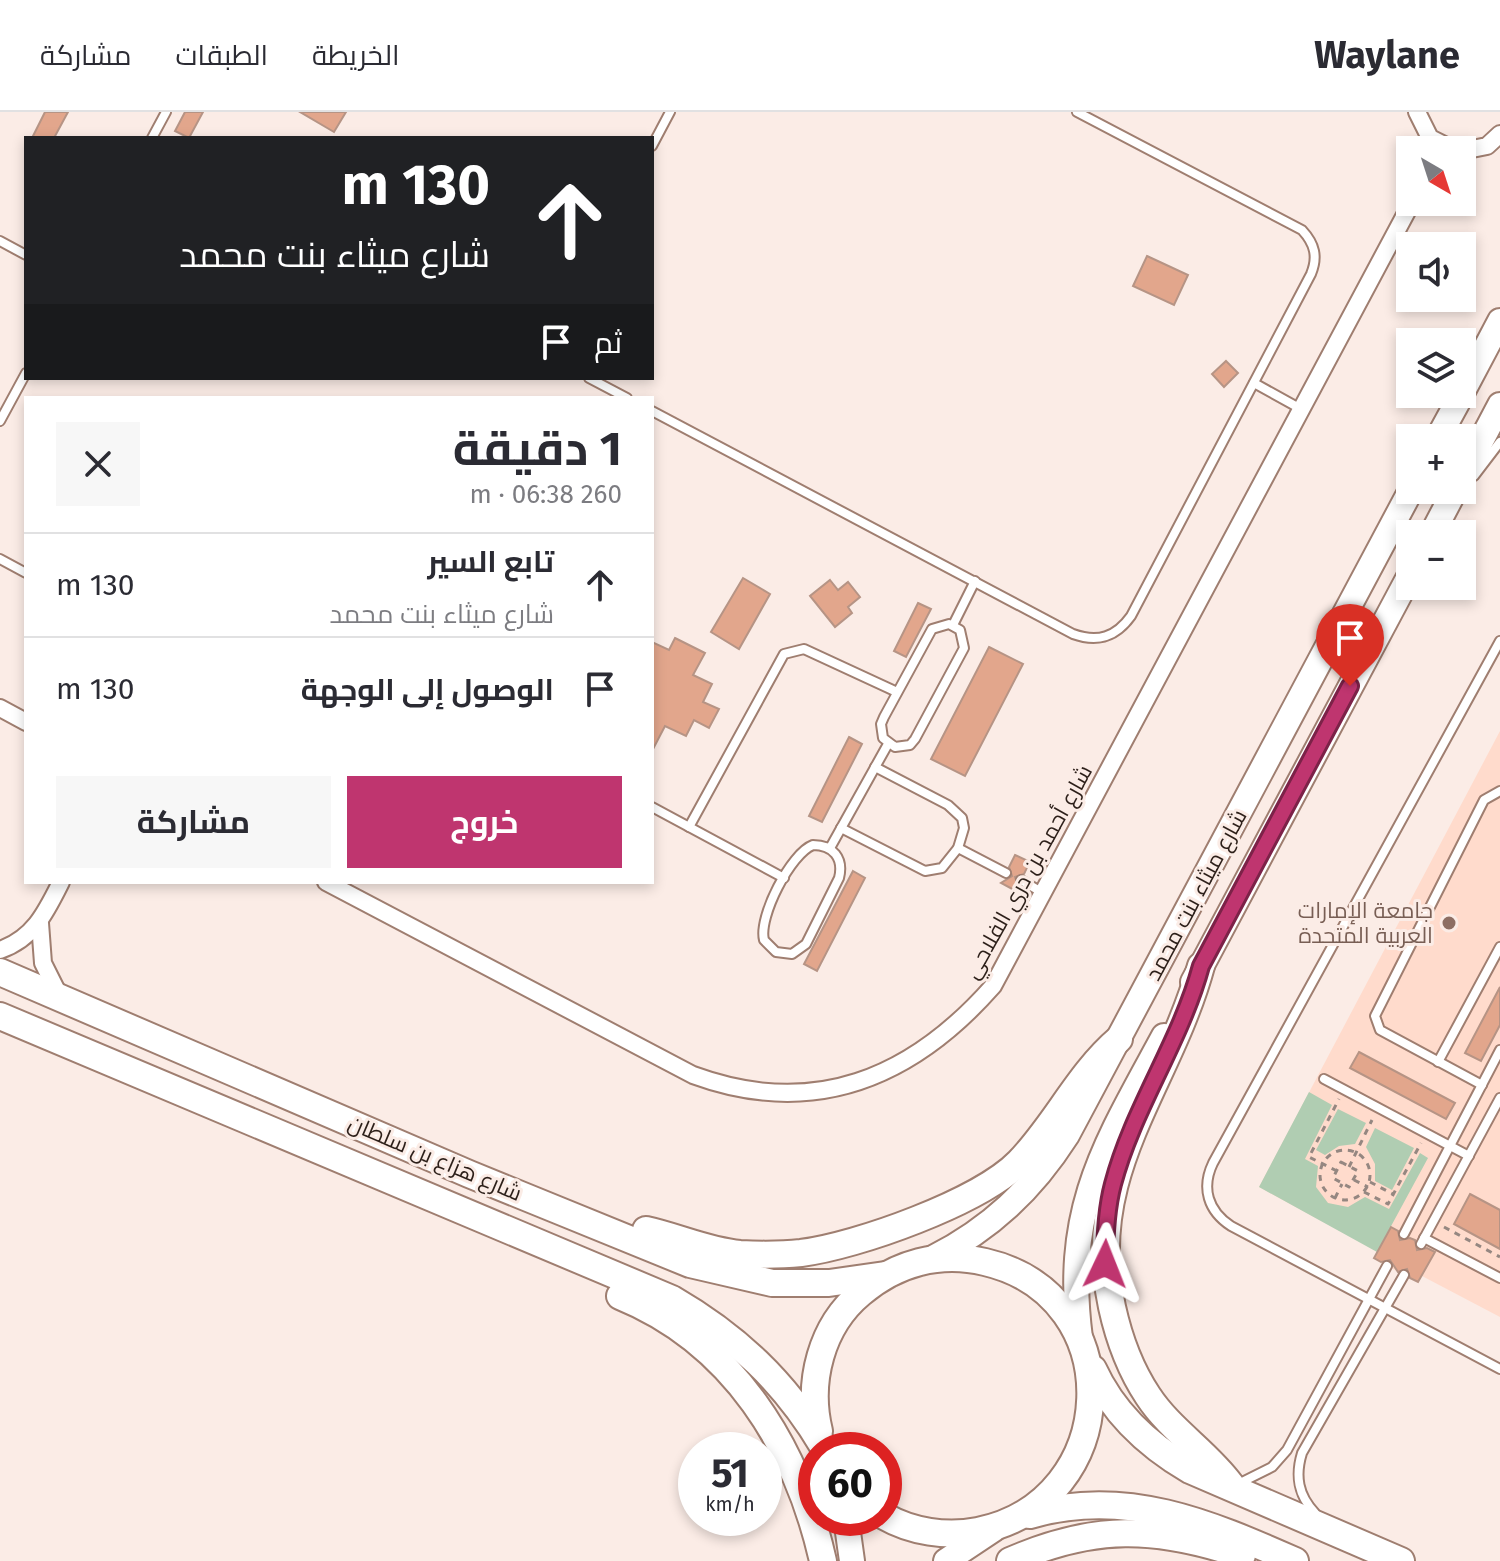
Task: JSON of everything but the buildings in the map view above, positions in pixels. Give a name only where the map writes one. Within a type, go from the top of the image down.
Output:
[{"type":"main road","points":[[1476,367],[1500,321]]},
{"type":"main road","points":[[1476,450],[1500,405]]},
{"type":"main road","name":"شارع ميثاء بنت محمد","points":[[933,1258],[978,1233],[1036,1180],[1067,1135],[1404,504]]},
{"type":"main road","name":"شارع ميثاء بنت محمد","points":[[1083,1347],[1076,1257],[1092,1178],[1101,1154],[1397,600]]},
{"type":"main road","points":[[1201,966],[1188,1011],[1121,1156],[1107,1213],[1105,1264],[1116,1328],[1135,1376],[1166,1420],[1220,1470],[1232,1486]]},
{"type":"main road","name":"شارع هزاع بن سلطان","points":[[0,972],[690,1264],[744,1279],[800,1284],[885,1275]]},
{"type":"main road","name":"شارع هزاع بن سلطان","points":[[0,1016],[672,1299],[724,1332],[769,1372],[815,1432]]},
{"type":"main road","points":[[592,1224],[643,1230],[726,1252],[770,1255],[836,1246],[946,1208],[971,1197],[1016,1166],[1091,1067],[1119,1039]]},
{"type":"main road","points":[[460,1209],[523,1256],[639,1303],[663,1317],[726,1368],[762,1411],[789,1457],[809,1507],[823,1561]]},
{"type":"main road","points":[[820,1432],[815,1414],[815,1381],[822,1349],[844,1311],[859,1294],[885,1275],[933,1258],[968,1258],[1003,1266],[1035,1283],[1061,1307],[1100,1385],[1139,1434],[1163,1454],[1190,1470],[1401,1561]]},
{"type":"main road","points":[[946,1561],[1049,1495],[1073,1466],[1087,1431],[1092,1393],[1083,1347]]},
{"type":"main road","points":[[902,1523],[922,1531],[960,1535],[1079,1505],[1141,1506],[1215,1526],[1295,1561]]},
{"type":"main road","points":[[1010,1561],[1074,1538],[1123,1532],[1198,1540],[1260,1561]]},
{"type":"main road","points":[[849,1536],[852,1561]]},
{"type":"street","points":[[1476,148],[1500,134]]},
{"type":"street","name":"شارع أحمد بن دري الفلاحي","points":[[330,884],[693,1075],[750,1092],[779,1095],[823,1091],[866,1080],[902,1064],[936,1042],[966,1016],[993,986],[1405,216]]},
{"type":"street","points":[[0,708],[24,721]]},
{"type":"street","points":[[0,950],[24,937],[40,923],[60,884]]},
{"type":"street","points":[[40,923],[43,963],[61,998]]},
{"type":"lane","points":[[153,136],[166,112]]},
{"type":"lane","points":[[654,142],[670,112]]},
{"type":"lane","points":[[654,412],[1073,634],[1099,639],[1112,635],[1131,616],[1315,265],[1313,246],[1302,230],[1077,112]]},
{"type":"lane","points":[[0,241],[24,254]]},
{"type":"lane","points":[[0,421],[3,410],[24,376]]},
{"type":"lane","points":[[593,380],[623,396]]},
{"type":"lane","points":[[1254,383],[1302,410]]},
{"type":"lane","points":[[1476,470],[1500,442]]},
{"type":"lane","points":[[0,559],[24,572]]},
{"type":"lane","points":[[953,625],[975,581]]},
{"type":"lane","points":[[943,624],[953,625],[963,636],[964,648],[915,739],[903,747],[888,744],[883,738],[881,724],[897,692],[932,629],[943,624]]},
{"type":"lane","points":[[1500,641],[1208,1173],[1207,1193],[1222,1220],[1500,1369]]},
{"type":"lane","points":[[689,827],[784,654],[804,649],[897,692]]},
{"type":"lane","points":[[830,848],[888,744]]},
{"type":"lane","points":[[841,828],[925,871],[942,868],[958,848],[964,828],[956,810],[875,767]]},
{"type":"lane","points":[[1482,1085],[1380,1030],[1375,1016],[1484,800],[1500,791]]},
{"type":"lane","points":[[654,808],[784,878]]},
{"type":"lane","points":[[813,845],[830,848],[840,861],[839,878],[806,944],[792,954],[776,952],[764,940],[762,932],[784,878],[805,848],[813,845]]},
{"type":"lane","points":[[958,848],[1006,873]]},
{"type":"lane","points":[[1021,880],[1044,893]]},
{"type":"lane","points":[[1438,1062],[1500,947]]},
{"type":"lane","points":[[1404,1234],[1500,1050]]},
{"type":"lane","points":[[1324,1079],[1469,1156]]},
{"type":"lane","points":[[1500,1098],[1423,1241],[1500,1278]]},
{"type":"lane","points":[[1232,1486],[1272,1467],[1287,1450],[1387,1266]]},
{"type":"lane","points":[[1332,1530],[1304,1499],[1298,1476],[1302,1453],[1404,1275]]},
{"type":"path","points":[[1337,1171],[1309,1157],[1344,1089]]},
{"type":"path","points":[[1349,1167],[1378,1108]]},
{"type":"path","points":[[1354,1180],[1388,1204],[1426,1133]]},
{"type":"path","points":[[1356,1152],[1369,1164],[1370,1182],[1366,1190],[1350,1200],[1335,1198],[1320,1180],[1322,1164],[1333,1153],[1356,1152]]},
{"type":"path","points":[[1341,1162],[1358,1171],[1349,1187],[1333,1178],[1337,1171],[1341,1162]]},
{"type":"path","points":[[1370,1182],[1393,1194]]},
{"type":"path","points":[[1335,1198],[1342,1183]]},
{"type":"path","points":[[1434,1221],[1500,1257]]},
{"type":"shaded area","name":"جامعة الإمارات العربية المتحدة","points":[[1500,731],[1500,1317],[1422,1276],[1418,1282],[1387,1266],[1374,1258],[1377,1251],[1259,1187]]},
{"type":"green space","points":[[1309,1092],[1332,1105],[1305,1159],[1318,1166],[1316,1187],[1328,1203],[1348,1207],[1365,1197],[1389,1209],[1420,1153],[1428,1158],[1377,1252],[1259,1187]]},
{"type":"green space","points":[[1338,1109],[1366,1123],[1355,1144],[1339,1146],[1325,1155],[1316,1150]]},
{"type":"green space","points":[[1375,1128],[1414,1148],[1392,1190],[1375,1181],[1375,1164],[1366,1147]]},
{"type":"place","name":"جامعة الإمارات العربية المتحدة","points":[[1449,923]]},
{"type":"route","points":[[1105,1264],[1107,1213],[1121,1156],[1188,1011],[1201,966],[1350,686]]}]
